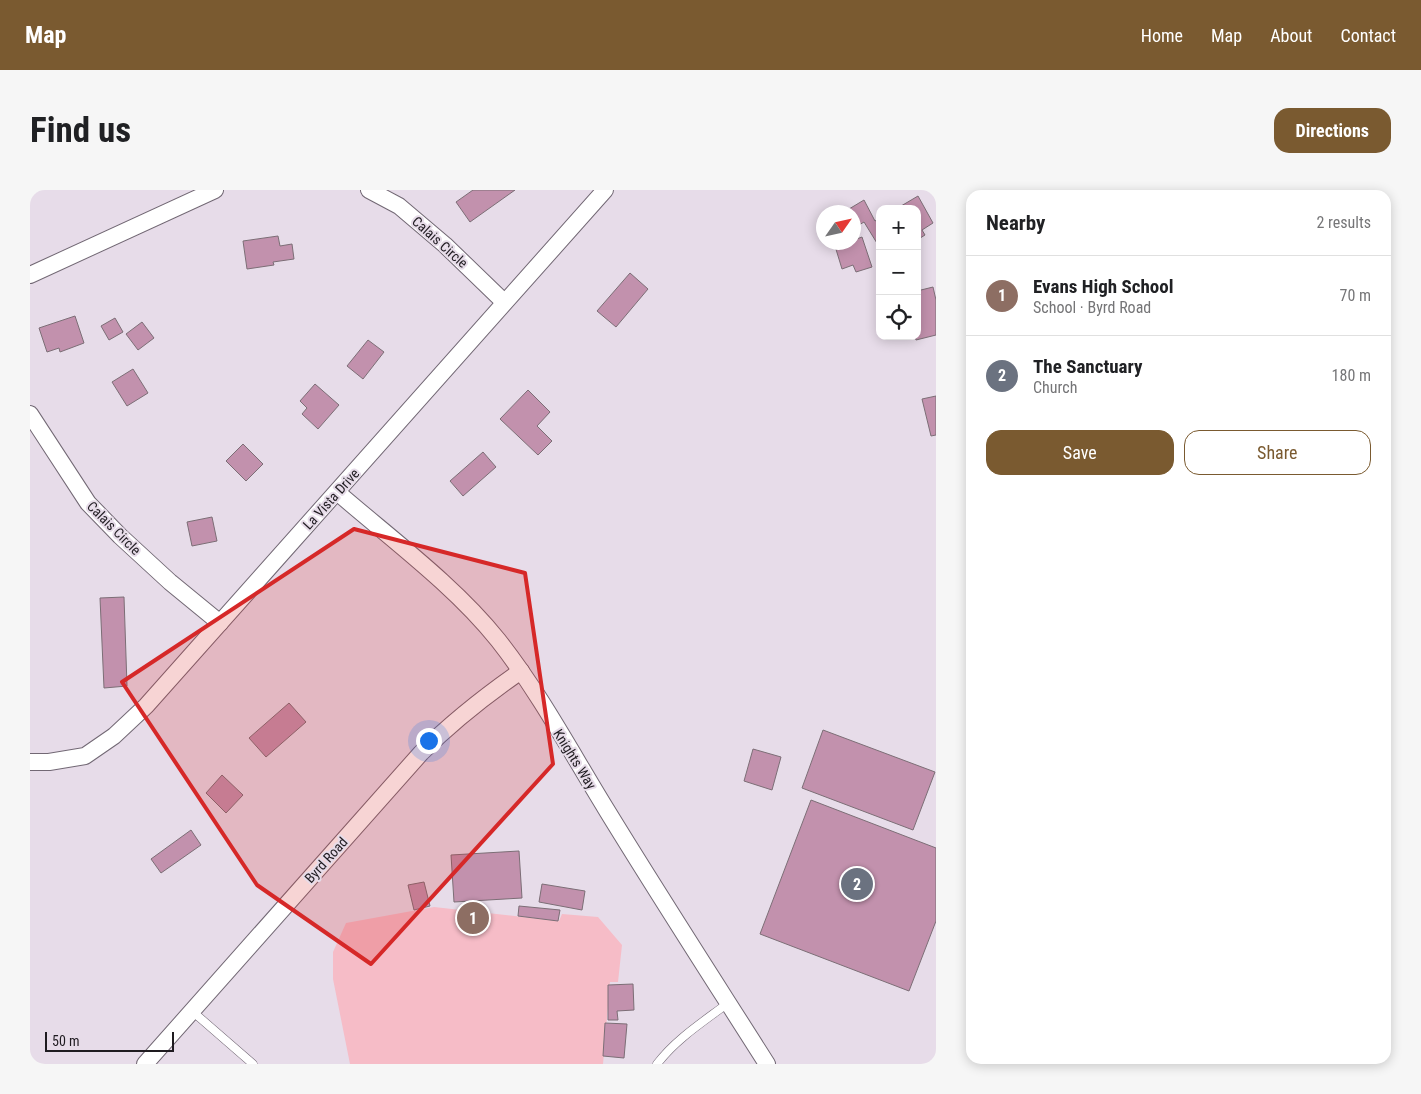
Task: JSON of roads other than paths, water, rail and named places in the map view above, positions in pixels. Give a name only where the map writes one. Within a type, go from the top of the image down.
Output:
[{"type":"street","points":[[30,275],[215,190]]},
{"type":"street","name":"Calais Circle","points":[[369,190],[399,206],[445,245],[504,302]]},
{"type":"street","name":"La Vista Drive","points":[[30,762],[50,762],[85,756],[114,736],[146,706],[605,190]]},
{"type":"street","name":"Calais Circle","points":[[30,414],[88,503],[120,536],[170,582],[220,623]]},
{"type":"street","name":"Knights Way","points":[[337,492],[471,610],[497,639],[521,671],[766,1064]]},
{"type":"street","name":"Byrd Road","points":[[144,1064],[421,753],[454,721],[490,692],[521,671]]},
{"type":"lane","points":[[657,1064],[683,1037],[728,1003]]},
{"type":"lane","points":[[192,1011],[253,1064]]},
{"type":"place","name":"The Sanctuary","points":[[857,884]]},
{"type":"place","name":"Evans High School","points":[[473,918]]}]
